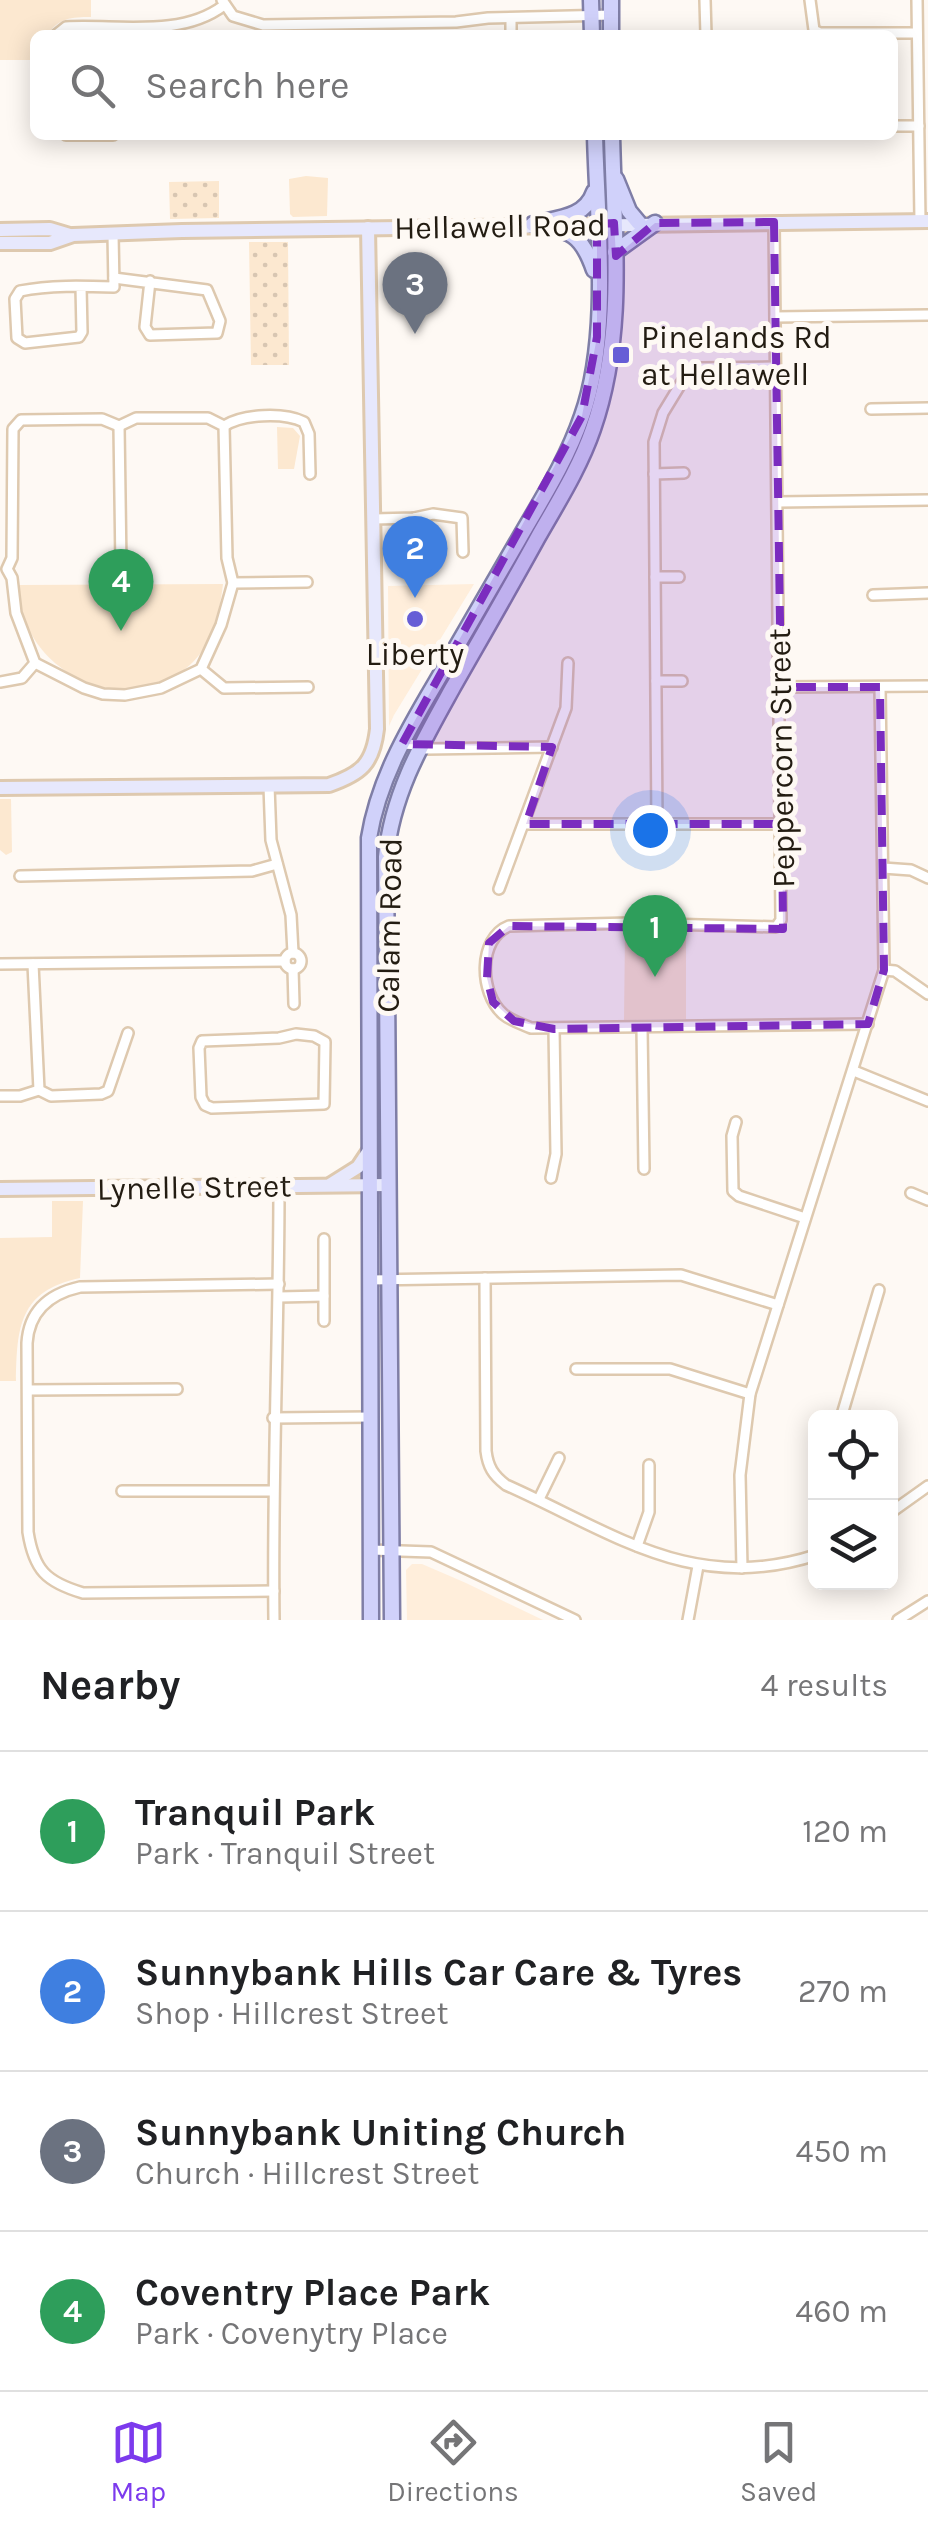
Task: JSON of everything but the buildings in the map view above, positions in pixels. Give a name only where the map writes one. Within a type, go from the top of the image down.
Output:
[{"type":"main road","name":"Calam Road","points":[[371,1620],[367,908],[370,828],[382,784],[402,744],[547,492],[582,416],[594,364],[598,286],[594,140]]},
{"type":"main road","name":"Calam Road","points":[[392,1620],[386,857],[396,802],[420,745],[568,485],[592,432],[607,384],[614,338],[612,140]]},
{"type":"main road","points":[[613,169],[629,211],[639,223]]},
{"type":"main road","points":[[533,224],[569,216],[584,208],[591,202],[596,184]]},
{"type":"main road","points":[[616,252],[656,223]]},
{"type":"main road","points":[[533,224],[568,230],[574,235],[589,256],[598,286]]},
{"type":"street","points":[[705,0],[706,30]]},
{"type":"street","points":[[810,0],[814,30]]},
{"type":"street","points":[[917,0],[924,221]]},
{"type":"street","points":[[63,30],[184,25],[203,19],[222,3],[245,22],[263,25],[456,22],[611,8]]},
{"type":"street","points":[[511,18],[511,30]]},
{"type":"street","points":[[898,33],[918,33]]},
{"type":"street","points":[[898,126],[919,126]]},
{"type":"street","name":"Hellawell Road","points":[[0,244],[113,234],[533,224],[924,221]]},
{"type":"street","name":"Peppercorn Street","points":[[554,1028],[531,1028],[514,1021],[493,1002],[486,954],[493,936],[500,930],[518,925],[630,923],[776,927],[783,913],[774,222]]},
{"type":"street","points":[[0,788],[329,785],[363,769],[375,743],[368,228]]},
{"type":"street","name":"Hellawell Road","points":[[0,230],[50,229],[73,236]]},
{"type":"street","points":[[113,234],[114,283]]},
{"type":"street","points":[[81,286],[79,337],[20,342],[16,331],[16,294],[24,290],[150,281],[207,290],[220,321],[218,333],[150,335],[144,326],[150,281]]},
{"type":"street","points":[[775,317],[928,316]]},
{"type":"street","points":[[657,824],[654,442],[688,372],[699,368],[776,368]]},
{"type":"street","points":[[871,410],[928,408]]},
{"type":"street","points":[[224,426],[242,418],[294,417],[304,422],[310,434],[310,474]]},
{"type":"street","points":[[136,418],[208,418],[224,426],[227,558],[233,582],[221,625],[201,669],[161,688],[125,696],[84,688],[35,663],[16,613],[12,578],[3,569],[12,558],[12,429],[22,420],[102,419],[118,426],[136,418]]},
{"type":"street","points":[[118,426],[121,568]]},
{"type":"street","points":[[0,460],[12,460]]},
{"type":"street","points":[[654,474],[684,473]]},
{"type":"street","points":[[778,502],[928,500]]},
{"type":"street","points":[[374,518],[432,514],[462,518],[463,552]]},
{"type":"street","points":[[414,518],[416,554]]},
{"type":"street","points":[[656,577],[680,577]]},
{"type":"street","points":[[233,582],[307,582]]},
{"type":"street","points":[[873,594],[928,594]]},
{"type":"street","points":[[0,682],[22,678],[35,663]]},
{"type":"street","points":[[499,889],[566,708],[568,664]]},
{"type":"street","points":[[201,669],[224,688],[308,687]]},
{"type":"street","points":[[656,682],[682,682]]},
{"type":"street","points":[[742,1568],[740,1476],[750,1394],[884,970],[880,686]]},
{"type":"street","points":[[780,687],[928,686]]},
{"type":"street","points":[[402,744],[426,749],[552,747]]},
{"type":"street","points":[[269,786],[271,840],[291,915],[293,953],[287,955],[294,1004]]},
{"type":"street","points":[[526,824],[782,824]]},
{"type":"street","points":[[20,876],[252,871],[277,864]]},
{"type":"street","points":[[884,868],[911,870],[928,878]]},
{"type":"street","points":[[0,964],[289,965]]},
{"type":"street","points":[[33,964],[39,1090]]},
{"type":"street","points":[[884,970],[896,972],[928,994]]},
{"type":"street","points":[[551,1178],[556,1154],[554,1028],[868,1024]]},
{"type":"street","points":[[642,1028],[644,1169]]},
{"type":"street","points":[[0,1096],[20,1096],[39,1090],[51,1096],[108,1091],[128,1033]]},
{"type":"street","points":[[296,1034],[314,1036],[324,1042],[324,1104],[212,1108],[205,1105],[201,1097],[202,1041],[296,1034]]},
{"type":"street","points":[[854,1071],[928,1101]]},
{"type":"street","points":[[736,1122],[732,1136],[733,1191],[805,1218]]},
{"type":"street","points":[[329,1186],[358,1167],[370,1149]]},
{"type":"street","name":"Lynelle Street","points":[[0,1189],[388,1185]]},
{"type":"street","points":[[274,1620],[273,1418],[279,1187]]},
{"type":"street","points":[[911,1193],[928,1200]]},
{"type":"street","points":[[324,1240],[324,1321]]},
{"type":"street","points":[[370,1280],[680,1275],[778,1305]]},
{"type":"street","points":[[484,1278],[487,1464],[494,1476],[636,1546],[698,1566],[773,1566],[808,1556]]},
{"type":"street","points":[[274,1591],[82,1593],[62,1587],[44,1575],[32,1556],[28,1532],[27,1343],[32,1318],[46,1301],[80,1286],[279,1284]]},
{"type":"street","points":[[842,1410],[880,1290]]},
{"type":"street","points":[[279,1297],[324,1296]]},
{"type":"street","points":[[576,1369],[670,1369],[750,1394]]},
{"type":"street","points":[[28,1390],[177,1389]]},
{"type":"street","points":[[273,1418],[370,1416]]},
{"type":"street","points":[[538,1499],[559,1458]]},
{"type":"street","points":[[636,1546],[649,1512],[650,1464]]},
{"type":"street","points":[[898,1508],[928,1486]]},
{"type":"street","points":[[122,1491],[273,1491]]},
{"type":"street","points":[[371,1550],[431,1552],[574,1620]]},
{"type":"street","points":[[688,1620],[698,1566]]},
{"type":"street","points":[[898,1620],[928,1601]]},
{"type":"highlighted area","points":[[774,222],[781,687],[880,687],[884,970],[868,1024],[554,1029],[514,1021],[493,1002],[487,978],[489,943],[509,926],[783,929],[782,824],[526,824],[552,747],[402,744],[582,416],[597,337],[597,224],[614,223],[616,256],[655,223]]},
{"type":"shaded area","points":[[0,0],[91,0],[91,17],[66,20],[52,30],[30,30],[30,60],[0,60]]},
{"type":"shaded area","points":[[328,178],[327,216],[290,214],[289,179]]},
{"type":"shaded area","points":[[219,181],[219,218],[170,219],[169,182]]},
{"type":"shaded area","points":[[249,242],[288,242],[289,365],[251,365]]},
{"type":"shaded area","points":[[277,427],[293,428],[300,436],[294,469],[278,469]]},
{"type":"shaded area","points":[[223,584],[214,625],[200,654],[167,680],[138,689],[109,688],[81,680],[56,664],[37,643],[24,616],[19,585]]},
{"type":"shaded area","points":[[474,584],[394,715],[389,726],[388,586]]},
{"type":"shaded area","points":[[0,799],[11,799],[12,852],[6,855],[0,850]]},
{"type":"shaded area","points":[[625,935],[686,936],[686,1019],[624,1020]]},
{"type":"shaded area","points":[[52,1201],[83,1201],[80,1278],[44,1292],[33,1302],[21,1328],[16,1381],[0,1381],[0,1238],[52,1237]]},
{"type":"shaded area","points":[[412,1564],[422,1564],[543,1620],[407,1620],[406,1570]]},
{"type":"place","name":"Sunnybank Uniting Church","points":[[415,334]]},
{"type":"place","name":"Pinelands Rd at Hellawell","points":[[621,355]]},
{"type":"place","name":"Sunnybank Hills Car Care & Tyres","points":[[415,598]]},
{"type":"place","name":"Liberty","points":[[415,619]]},
{"type":"place","name":"Coventry Place Park","points":[[121,631]]},
{"type":"place","name":"Tranquil Park","points":[[655,977]]}]
